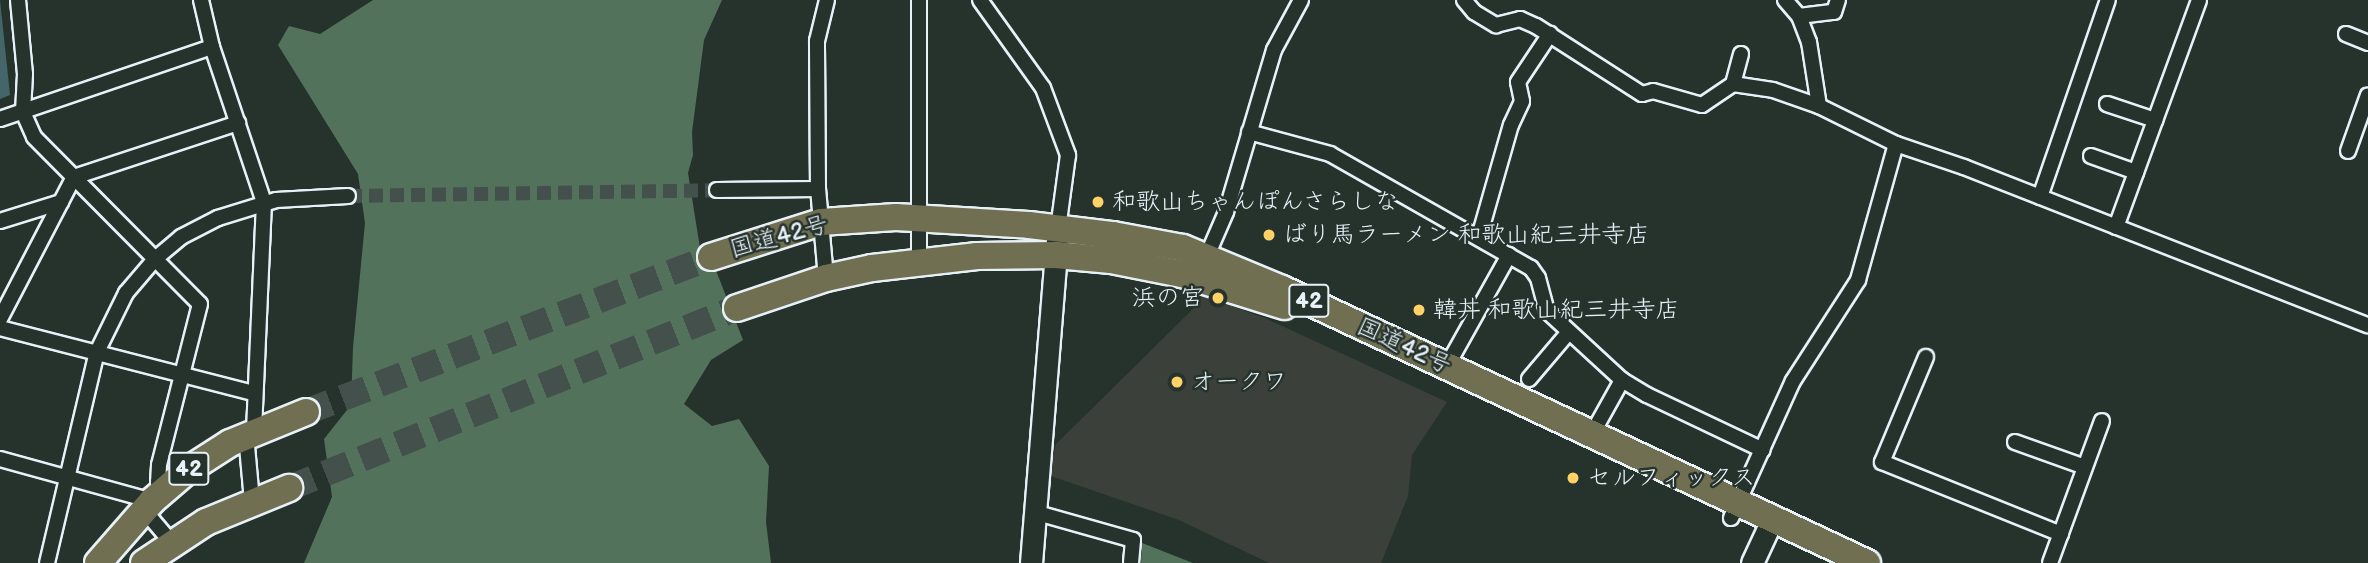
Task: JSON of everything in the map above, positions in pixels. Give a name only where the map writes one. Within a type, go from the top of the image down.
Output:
[{"type":"highway","name":"国道42号","points":[[711,257],[821,222],[920,218],[1057,242],[1222,285],[1279,304],[1769,527],[1867,563]]},
{"type":"highway","name":"国道42号","points":[[737,308],[826,278],[919,261],[1057,242],[1159,242],[1207,256],[1447,366],[1592,434],[1734,510]]},
{"type":"highway","name":"42","points":[[98,563],[154,501],[210,455],[250,433],[306,412]]},
{"type":"highway","name":"42","points":[[144,563],[171,542],[252,501],[289,488]]},
{"type":"highway","name":"国道42号","points":[[1769,527],[1826,563]]},
{"type":"street","points":[[18,0],[25,74],[23,112],[34,137],[200,304],[159,465],[154,501],[171,542]]},
{"type":"street","points":[[201,0],[212,47],[238,123],[270,201],[250,433],[252,501]]},
{"type":"street","points":[[826,278],[818,189],[817,41],[827,0]]},
{"type":"street","points":[[919,0],[919,261]]},
{"type":"street","points":[[980,0],[1043,88],[1068,155],[1057,242],[1031,563]]},
{"type":"street","points":[[1207,256],[1226,212],[1274,50],[1301,0]]},
{"type":"street","points":[[1464,0],[1474,12],[1496,25],[1520,19],[1550,34],[1642,94],[1654,91],[1702,105],[1732,84],[1741,54]]},
{"type":"street","points":[[1785,0],[1799,16],[1812,54],[1819,106]]},
{"type":"street","points":[[1799,16],[1834,12],[1838,0]]},
{"type":"street","points":[[2040,197],[2108,0]]},
{"type":"street","points":[[2116,227],[2199,0]]},
{"type":"street","points":[[1479,237],[1511,125],[1522,101],[1518,82],[1550,34]]},
{"type":"street","points":[[2346,34],[2368,43]]},
{"type":"street","points":[[0,119],[212,47]]},
{"type":"street","points":[[1732,84],[1773,90],[1819,106],[1896,145],[2040,197],[2368,325]]},
{"type":"street","points":[[2348,151],[2368,95]]},
{"type":"street","points":[[2107,104],[2155,120]]},
{"type":"street","points":[[0,319],[74,177],[238,123]]},
{"type":"street","points":[[1249,132],[1330,154],[1531,268],[1538,278],[1547,312],[1622,380],[1647,395],[1763,450]]},
{"type":"street","points":[[1734,510],[1793,380],[1858,281],[1896,145]]},
{"type":"street","points":[[2091,156],[2136,172]]},
{"type":"street","points":[[717,190],[818,189]]},
{"type":"street","points":[[47,563],[97,352],[126,293],[155,259],[181,237],[218,218],[270,201],[348,195]]},
{"type":"street","points":[[0,221],[61,202]]},
{"type":"street","points":[[1447,366],[1509,255]]},
{"type":"street","points":[[0,328],[254,393]]},
{"type":"street","points":[[1529,379],[1568,333]]},
{"type":"street","points":[[1926,357],[1882,462],[2061,534]]},
{"type":"street","points":[[1592,434],[1622,380]]},
{"type":"street","points":[[2050,563],[2102,421]]},
{"type":"street","points":[[2015,442],[2085,467]]},
{"type":"street","points":[[0,458],[154,501]]},
{"type":"street","points":[[1034,512],[1133,540],[1131,563]]},
{"type":"street","points":[[1752,563],[1769,527]]},
{"type":"shaded area","name":"オークワ","points":[[1202,295],[1267,319],[1447,402],[1412,455],[1408,496],[1381,563],[1269,563],[1179,520],[1048,475],[1056,444],[1197,305]]},
{"type":"green space","points":[[373,0],[722,0],[704,40],[692,132],[693,155],[688,173],[700,248],[717,273],[743,340],[711,360],[684,404],[712,426],[739,419],[769,466],[766,522],[771,563],[304,563],[332,497],[324,439],[351,405],[353,347],[365,223],[358,174],[278,45],[289,26],[320,34]]},
{"type":"green space","points":[[1142,543],[1193,563],[1141,563]]},
{"type":"water","points":[[0,0],[10,95],[0,99]]},
{"type":"tunnel","points":[[348,196],[717,190]]},
{"type":"tunnel","points":[[306,412],[711,257]]},
{"type":"tunnel","points":[[289,488],[737,308]]},
{"type":"place","name":"和歌山ちゃんぽんさらしな","points":[[1098,202]]},
{"type":"place","name":"ばり馬ラーメン 和歌山紀三井寺店","points":[[1269,235]]},
{"type":"place","name":"浜の宮","points":[[1218,298]]},
{"type":"place","name":"韓丼 和歌山紀三井寺店","points":[[1419,310]]},
{"type":"place","name":"オークワ","points":[[1177,382]]},
{"type":"place","name":"セルフィックス","points":[[1573,478]]}]
